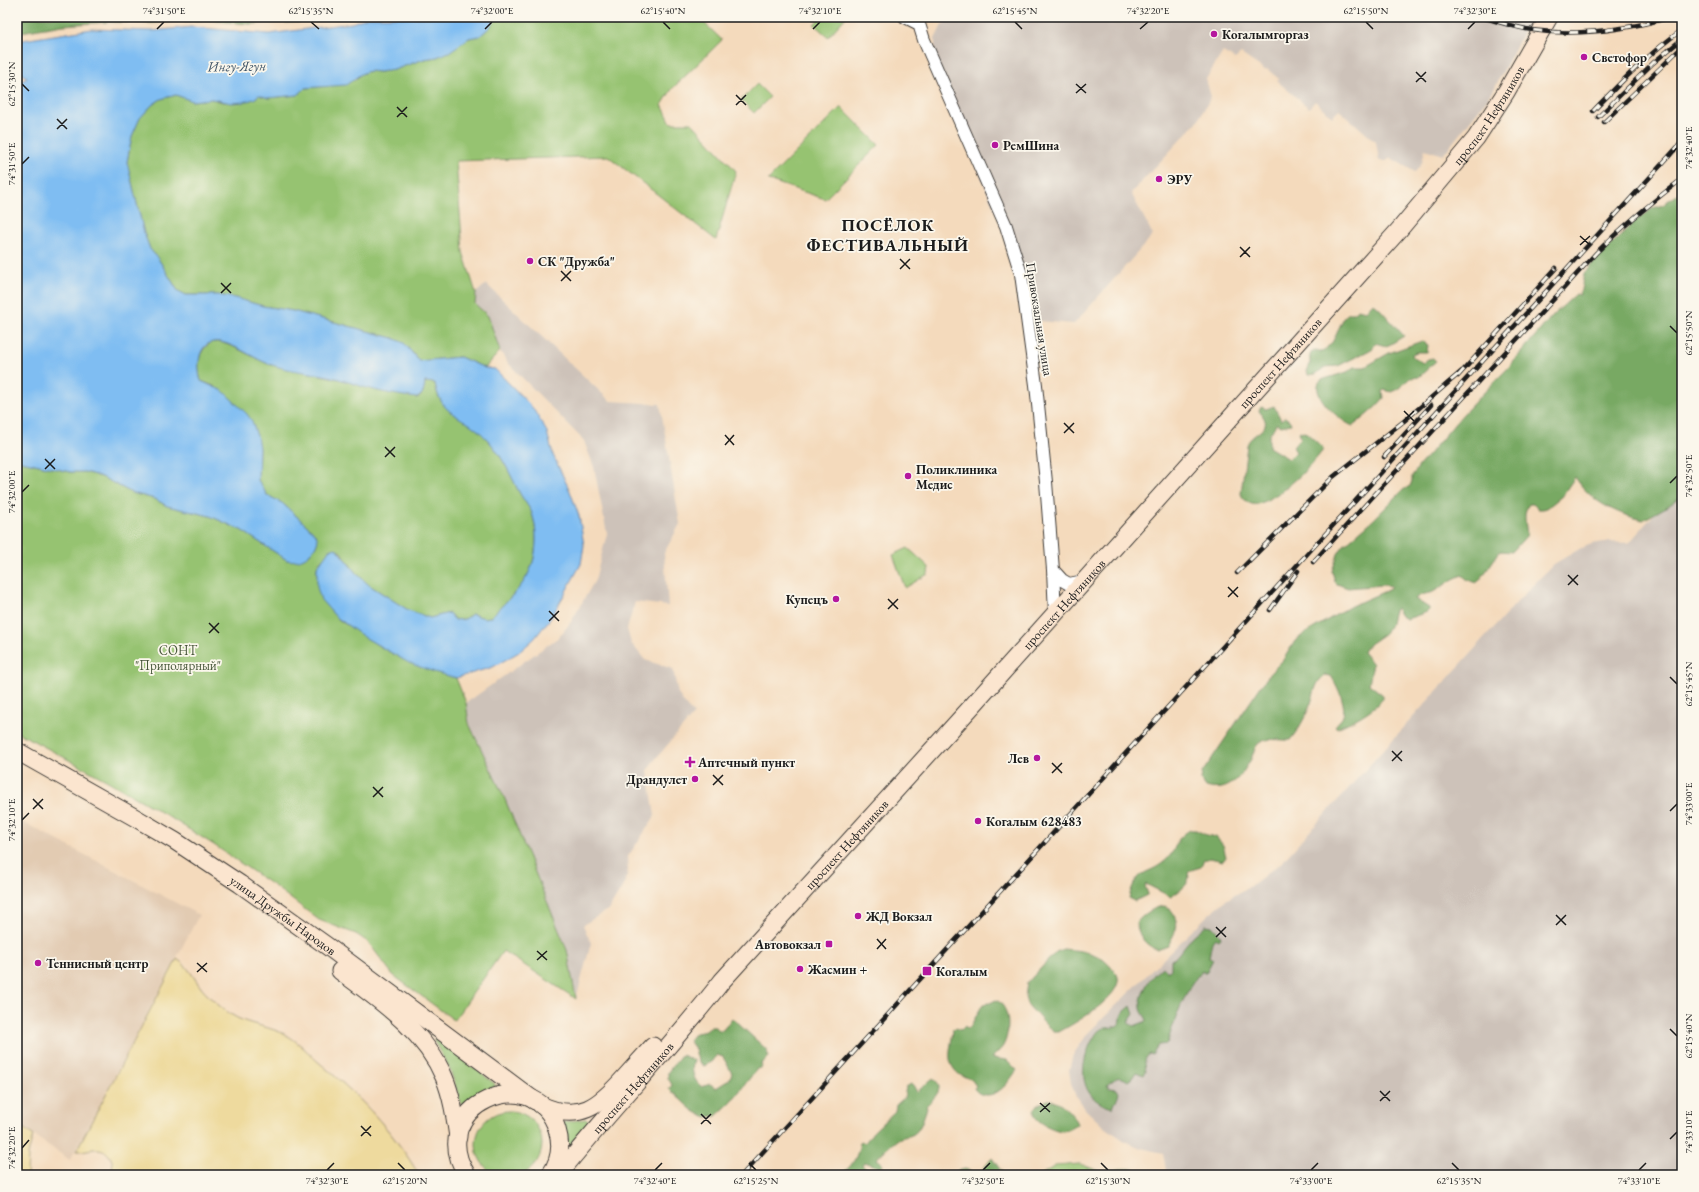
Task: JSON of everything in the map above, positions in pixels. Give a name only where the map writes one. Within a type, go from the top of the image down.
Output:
[{"type":"main road","name":"проспект Нефтяников","points":[[558,1175],[694,1017],[722,981],[1055,614],[1399,230],[1449,172],[1491,118],[1549,17]]},
{"type":"main road","name":"улица Дружбы Народов","points":[[17,751],[134,817],[234,880],[333,951],[538,1103]]},
{"type":"main road","name":"улица Дружбы Народов","points":[[17,764],[124,824],[200,870],[268,916],[388,1007],[413,1030],[434,1058],[444,1077],[450,1094],[458,1137],[458,1150],[464,1171]]},
{"type":"main road","points":[[458,1137],[462,1124],[469,1113],[478,1104],[490,1097],[510,1094],[523,1096],[552,1110],[573,1112],[596,1105],[614,1089],[682,1015],[722,981]]},
{"type":"main road","points":[[538,1103],[554,1120],[560,1139],[558,1159],[550,1175]]},
{"type":"main road","points":[[550,1175],[581,1147]]},
{"type":"street","points":[[905,17],[920,20]]},
{"type":"street","name":"Привокзальная улица","points":[[920,20],[927,45],[1006,226],[1021,274],[1036,385],[1054,570],[1055,614]]},
{"type":"street","points":[[1054,570],[1062,580],[1069,584],[1084,581]]},
{"type":"shaded area","points":[[950,17],[1531,17],[1492,93],[1443,155],[1425,149],[1422,163],[1415,172],[1391,158],[1386,161],[1379,161],[1376,142],[1339,110],[1332,117],[1315,101],[1309,108],[1277,81],[1279,79],[1267,69],[1265,70],[1241,54],[1235,59],[1223,52],[1206,79],[1211,97],[1197,122],[1131,193],[1153,235],[1074,324],[1027,320],[1021,274],[934,63],[935,39],[942,25]]},
{"type":"shaded area","points":[[486,284],[610,401],[660,404],[680,524],[664,553],[668,606],[635,602],[627,629],[631,643],[645,660],[673,669],[678,694],[694,714],[652,763],[648,771],[655,816],[627,858],[628,870],[625,882],[609,909],[583,925],[591,943],[576,999],[567,950],[504,797],[469,724],[466,703],[559,637],[571,622],[595,580],[607,534],[594,467],[584,441],[508,363],[500,351],[488,316],[475,304],[476,293]]},
{"type":"shaded area","points":[[1682,482],[1682,1175],[1167,1175],[1163,1153],[1141,1148],[1125,1141],[1102,1125],[1086,1110],[1076,1097],[1071,1083],[1069,1070],[1073,1055],[1088,1033],[1208,915],[1226,900],[1251,886],[1282,862],[1529,589],[1554,564],[1581,548],[1592,544],[1604,542],[1629,543]]},
{"type":"shaded area","points":[[17,819],[199,915],[70,1160],[17,1124]]},
{"type":"green space","points":[[17,17],[340,17],[309,22],[250,24],[206,20],[152,23],[109,22],[63,25],[17,32]]},
{"type":"green space","points":[[496,17],[698,17],[722,40],[672,89],[662,105],[671,123],[692,123],[736,171],[716,240],[608,156],[456,161],[463,252],[476,293],[475,304],[488,316],[500,351],[485,368],[460,357],[419,361],[413,353],[393,338],[293,311],[263,306],[235,298],[218,295],[186,295],[178,291],[159,260],[150,249],[144,233],[127,162],[132,136],[140,118],[152,105],[161,99],[176,95],[193,101],[212,99],[223,102],[254,99],[259,95],[268,98],[298,95],[305,88],[328,86],[355,80],[361,74],[369,71],[379,72],[394,70],[424,59],[437,57],[469,38],[480,36],[490,27]]},
{"type":"green space","points":[[821,17],[846,17],[828,37],[814,24]]},
{"type":"green space","points":[[757,84],[770,97],[754,113],[741,100]]},
{"type":"green space","points":[[841,107],[879,145],[825,199],[768,180]]},
{"type":"green space","points":[[1682,192],[1682,496],[1643,520],[1623,514],[1596,500],[1575,477],[1562,496],[1547,508],[1538,509],[1533,504],[1529,504],[1525,515],[1527,535],[1512,552],[1500,551],[1480,580],[1476,583],[1468,580],[1462,575],[1433,592],[1417,597],[1415,599],[1429,608],[1427,612],[1407,619],[1401,616],[1396,608],[1393,612],[1389,628],[1386,632],[1365,648],[1363,652],[1373,664],[1369,684],[1383,695],[1383,699],[1378,704],[1362,716],[1337,728],[1335,726],[1342,718],[1344,708],[1343,702],[1339,690],[1331,676],[1325,675],[1317,684],[1307,713],[1290,740],[1268,740],[1260,742],[1238,778],[1228,786],[1221,788],[1214,789],[1206,787],[1201,780],[1202,773],[1261,686],[1271,672],[1283,660],[1295,641],[1351,606],[1388,590],[1391,586],[1383,585],[1348,588],[1337,584],[1332,571],[1338,554],[1343,546],[1372,521],[1403,490],[1410,486],[1412,476],[1419,466],[1463,414],[1508,368],[1552,316],[1576,294],[1580,295],[1584,274],[1599,255],[1623,234],[1636,220],[1653,208],[1663,205]]},
{"type":"green space","points":[[1373,303],[1404,336],[1386,346],[1375,343],[1372,349],[1338,366],[1325,367],[1316,374],[1308,375],[1307,371],[1310,364],[1311,353],[1317,350],[1321,352],[1324,351],[1332,343],[1344,317],[1349,313],[1354,313],[1357,309],[1366,311]]},
{"type":"green space","points":[[1422,341],[1428,345],[1427,352],[1417,352],[1412,354],[1413,357],[1423,363],[1428,359],[1433,358],[1436,361],[1419,377],[1410,378],[1398,389],[1391,392],[1385,390],[1383,391],[1384,398],[1353,426],[1334,413],[1327,406],[1318,392],[1318,386],[1321,380],[1347,372],[1355,367],[1365,367],[1389,353]]},
{"type":"green space","name":"СОНТ \"Приполярный\"","points":[[212,342],[220,342],[234,347],[268,364],[348,381],[377,390],[417,398],[421,396],[425,382],[435,383],[437,393],[446,407],[480,432],[492,445],[502,459],[520,493],[530,508],[536,537],[535,554],[532,565],[528,575],[516,592],[491,617],[484,618],[472,614],[465,619],[455,620],[449,613],[430,618],[408,610],[369,585],[356,573],[340,551],[327,556],[319,562],[317,571],[318,578],[329,605],[339,620],[389,652],[415,664],[456,678],[466,703],[469,724],[504,797],[567,950],[576,999],[503,951],[454,1020],[393,975],[368,942],[356,934],[319,920],[274,886],[214,845],[166,815],[106,780],[17,732],[17,460],[70,472],[85,472],[102,477],[132,493],[155,499],[167,506],[210,516],[241,530],[287,560],[310,554],[317,544],[316,534],[282,503],[267,495],[258,480],[259,448],[214,386],[201,381],[199,375],[199,359],[207,345]]},
{"type":"green space","points":[[1274,406],[1281,420],[1285,417],[1291,424],[1281,426],[1276,424],[1269,436],[1269,447],[1289,459],[1296,452],[1293,447],[1301,438],[1300,431],[1307,433],[1323,448],[1323,450],[1303,473],[1278,494],[1261,503],[1252,504],[1244,499],[1241,494],[1247,445],[1250,440],[1264,427],[1264,418],[1259,411],[1261,407],[1266,409]]},
{"type":"green space","points":[[908,548],[929,567],[928,574],[905,588],[893,555]]},
{"type":"green space","points":[[1190,830],[1196,830],[1206,835],[1216,837],[1223,845],[1226,857],[1223,861],[1210,858],[1204,860],[1201,867],[1191,870],[1188,873],[1189,877],[1186,884],[1181,890],[1171,897],[1146,884],[1147,895],[1135,901],[1129,898],[1136,880],[1168,858],[1181,837]]},
{"type":"green space","points":[[1164,906],[1170,908],[1177,923],[1168,946],[1157,950],[1143,940],[1136,923],[1148,912]]},
{"type":"green space","points":[[1206,925],[1212,926],[1221,938],[1219,940],[1215,938],[1212,942],[1209,957],[1213,959],[1206,973],[1202,971],[1190,986],[1167,1044],[1159,1045],[1154,1051],[1153,1055],[1150,1054],[1146,1058],[1146,1071],[1144,1075],[1136,1072],[1128,1081],[1122,1078],[1117,1078],[1107,1085],[1109,1088],[1117,1089],[1119,1093],[1113,1108],[1101,1103],[1092,1096],[1086,1087],[1084,1077],[1086,1055],[1090,1044],[1098,1031],[1119,1024],[1122,1014],[1131,1006],[1134,1014],[1128,1023],[1134,1026],[1147,1021],[1142,1011],[1141,1002],[1147,984],[1163,967],[1166,971],[1171,969],[1171,960],[1175,958],[1193,936]]},
{"type":"green space","points":[[1063,949],[1083,951],[1100,958],[1117,974],[1118,982],[1114,991],[1097,1008],[1059,1032],[1055,1032],[1046,1025],[1027,1004],[1025,997],[1027,983],[1056,952]]},
{"type":"green space","points":[[996,1000],[1001,1003],[1007,1014],[1008,1028],[1003,1046],[992,1058],[1007,1060],[1017,1070],[1004,1087],[995,1093],[985,1095],[976,1091],[974,1088],[976,1086],[972,1080],[960,1075],[955,1070],[950,1059],[950,1048],[953,1029],[956,1028],[961,1030],[965,1026],[967,1028],[970,1027],[983,1004]]},
{"type":"green space","points":[[732,1018],[766,1049],[769,1057],[761,1064],[762,1067],[757,1069],[731,1102],[716,1116],[704,1117],[692,1110],[669,1089],[672,1085],[668,1078],[668,1072],[681,1055],[694,1060],[692,1067],[695,1079],[702,1087],[710,1084],[716,1088],[729,1080],[732,1073],[723,1057],[717,1055],[711,1062],[704,1066],[698,1061],[695,1049],[689,1040],[695,1033],[702,1032],[711,1027],[723,1030]]},
{"type":"green space","points":[[436,1038],[495,1084],[495,1087],[479,1094],[465,1106],[462,1106],[450,1070],[434,1041]]},
{"type":"green space","points":[[933,1078],[939,1085],[939,1089],[936,1096],[926,1106],[927,1108],[919,1128],[913,1134],[898,1139],[877,1159],[883,1164],[881,1168],[864,1162],[862,1165],[872,1175],[835,1175],[839,1172],[844,1172],[850,1166],[855,1159],[860,1142],[865,1143],[873,1132],[895,1111],[896,1105],[904,1098],[906,1087],[911,1084],[917,1092]]},
{"type":"green space","points":[[1048,1100],[1053,1100],[1065,1107],[1077,1121],[1077,1124],[1069,1129],[1059,1131],[1040,1122],[1034,1115],[1034,1111],[1036,1107]]},
{"type":"green space","points":[[509,1111],[522,1114],[532,1121],[539,1131],[542,1144],[539,1157],[532,1167],[522,1174],[509,1177],[496,1174],[486,1167],[479,1157],[476,1144],[479,1131],[486,1121],[496,1114]]},
{"type":"green space","points":[[585,1119],[588,1120],[589,1124],[572,1145],[567,1146],[563,1124],[564,1122]]},
{"type":"green space","points":[[992,1158],[1004,1175],[981,1175],[983,1169]]},
{"type":"green space","points":[[1080,1164],[1098,1170],[1134,1169],[1145,1175],[1041,1175],[1055,1166]]},
{"type":"green space","points":[[965,1169],[975,1175],[954,1175],[957,1171]]},
{"type":"sand","points":[[177,959],[188,969],[202,989],[216,1003],[228,1012],[245,1021],[288,1036],[303,1047],[373,1113],[398,1143],[419,1175],[111,1175],[113,1167],[112,1162],[108,1154],[104,1151],[101,1149],[93,1149],[76,1151]]},
{"type":"sand","points":[[17,1124],[33,1135],[28,1155],[27,1175],[17,1175]]},
{"type":"water","name":"Ингу-Ягун","points":[[368,17],[496,17],[490,27],[480,36],[469,38],[449,52],[394,70],[379,72],[369,71],[361,74],[346,85],[305,88],[298,95],[268,98],[259,95],[254,99],[244,102],[231,103],[212,99],[192,101],[176,95],[161,99],[152,105],[140,118],[132,136],[127,162],[144,233],[150,249],[159,260],[178,291],[186,295],[218,295],[235,298],[263,306],[293,311],[393,338],[404,343],[419,361],[460,357],[485,368],[495,369],[532,407],[547,432],[553,455],[570,491],[579,516],[584,545],[581,564],[553,615],[534,639],[519,652],[493,667],[456,678],[409,663],[364,637],[336,617],[321,600],[317,587],[317,567],[329,550],[336,548],[356,573],[369,585],[408,610],[430,618],[449,613],[455,620],[465,619],[472,614],[484,618],[491,617],[516,592],[528,575],[535,554],[536,541],[535,526],[531,511],[503,460],[488,440],[474,427],[447,409],[438,394],[435,383],[425,382],[423,392],[417,398],[378,391],[328,376],[276,366],[226,343],[213,342],[204,348],[201,352],[199,364],[201,381],[223,391],[247,414],[252,421],[259,448],[258,480],[267,495],[282,503],[316,534],[318,541],[310,554],[302,559],[292,561],[287,560],[241,530],[210,516],[167,506],[155,499],[132,493],[102,477],[85,472],[70,472],[17,460],[17,85],[27,77],[17,72],[17,41],[92,29],[152,31],[192,27],[269,34],[352,23]]},
{"type":"railway","points":[[1481,17],[1526,29],[1562,32],[1617,29],[1671,17]]},
{"type":"railway","points":[[1593,111],[1647,58],[1682,30]]},
{"type":"railway","points":[[1598,117],[1653,63],[1682,39]]},
{"type":"railway","points":[[1604,122],[1682,47]]},
{"type":"railway","points":[[742,1175],[1682,142]]},
{"type":"railway","points":[[1313,562],[1596,253],[1638,214],[1682,179]]},
{"type":"railway","points":[[1458,376],[1556,268]]},
{"type":"railway","points":[[1237,573],[1333,477],[1404,421],[1462,371]]},
{"type":"railway","points":[[1384,457],[1431,405]]},
{"type":"railway","points":[[1270,610],[1298,571]]},
{"type":"place","name":"Когалымгоргаз","points":[[1214,34]]},
{"type":"place","name":"Светофор","points":[[1584,57]]},
{"type":"place","name":"РемШина","points":[[995,145]]},
{"type":"place","name":"ЭРУ","points":[[1159,179]]},
{"type":"place","name":"СК \"Дружба\"","points":[[530,261]]},
{"type":"place","name":"Поликлиника Медис","points":[[908,476]]},
{"type":"place","name":"Купецъ","points":[[836,599]]},
{"type":"place","name":"Лев","points":[[1037,758]]},
{"type":"place","name":"Аптечный пункт","points":[[690,762]]},
{"type":"place","name":"Драндулет","points":[[695,779]]},
{"type":"place","name":"Когалым 628483","points":[[978,821]]},
{"type":"place","name":"ЖД Вокзал","points":[[858,916]]},
{"type":"place","name":"Автовокзал","points":[[829,944]]},
{"type":"place","name":"Теннисный центр","points":[[38,963]]},
{"type":"place","name":"Жасмин +","points":[[800,969]]},
{"type":"place","name":"Когалым","points":[[927,971]]},
{"type":"district","name":"ПОСЁЛОК ФЕСТИВАЛЬНЫЙ","points":[[888,235]]}]
